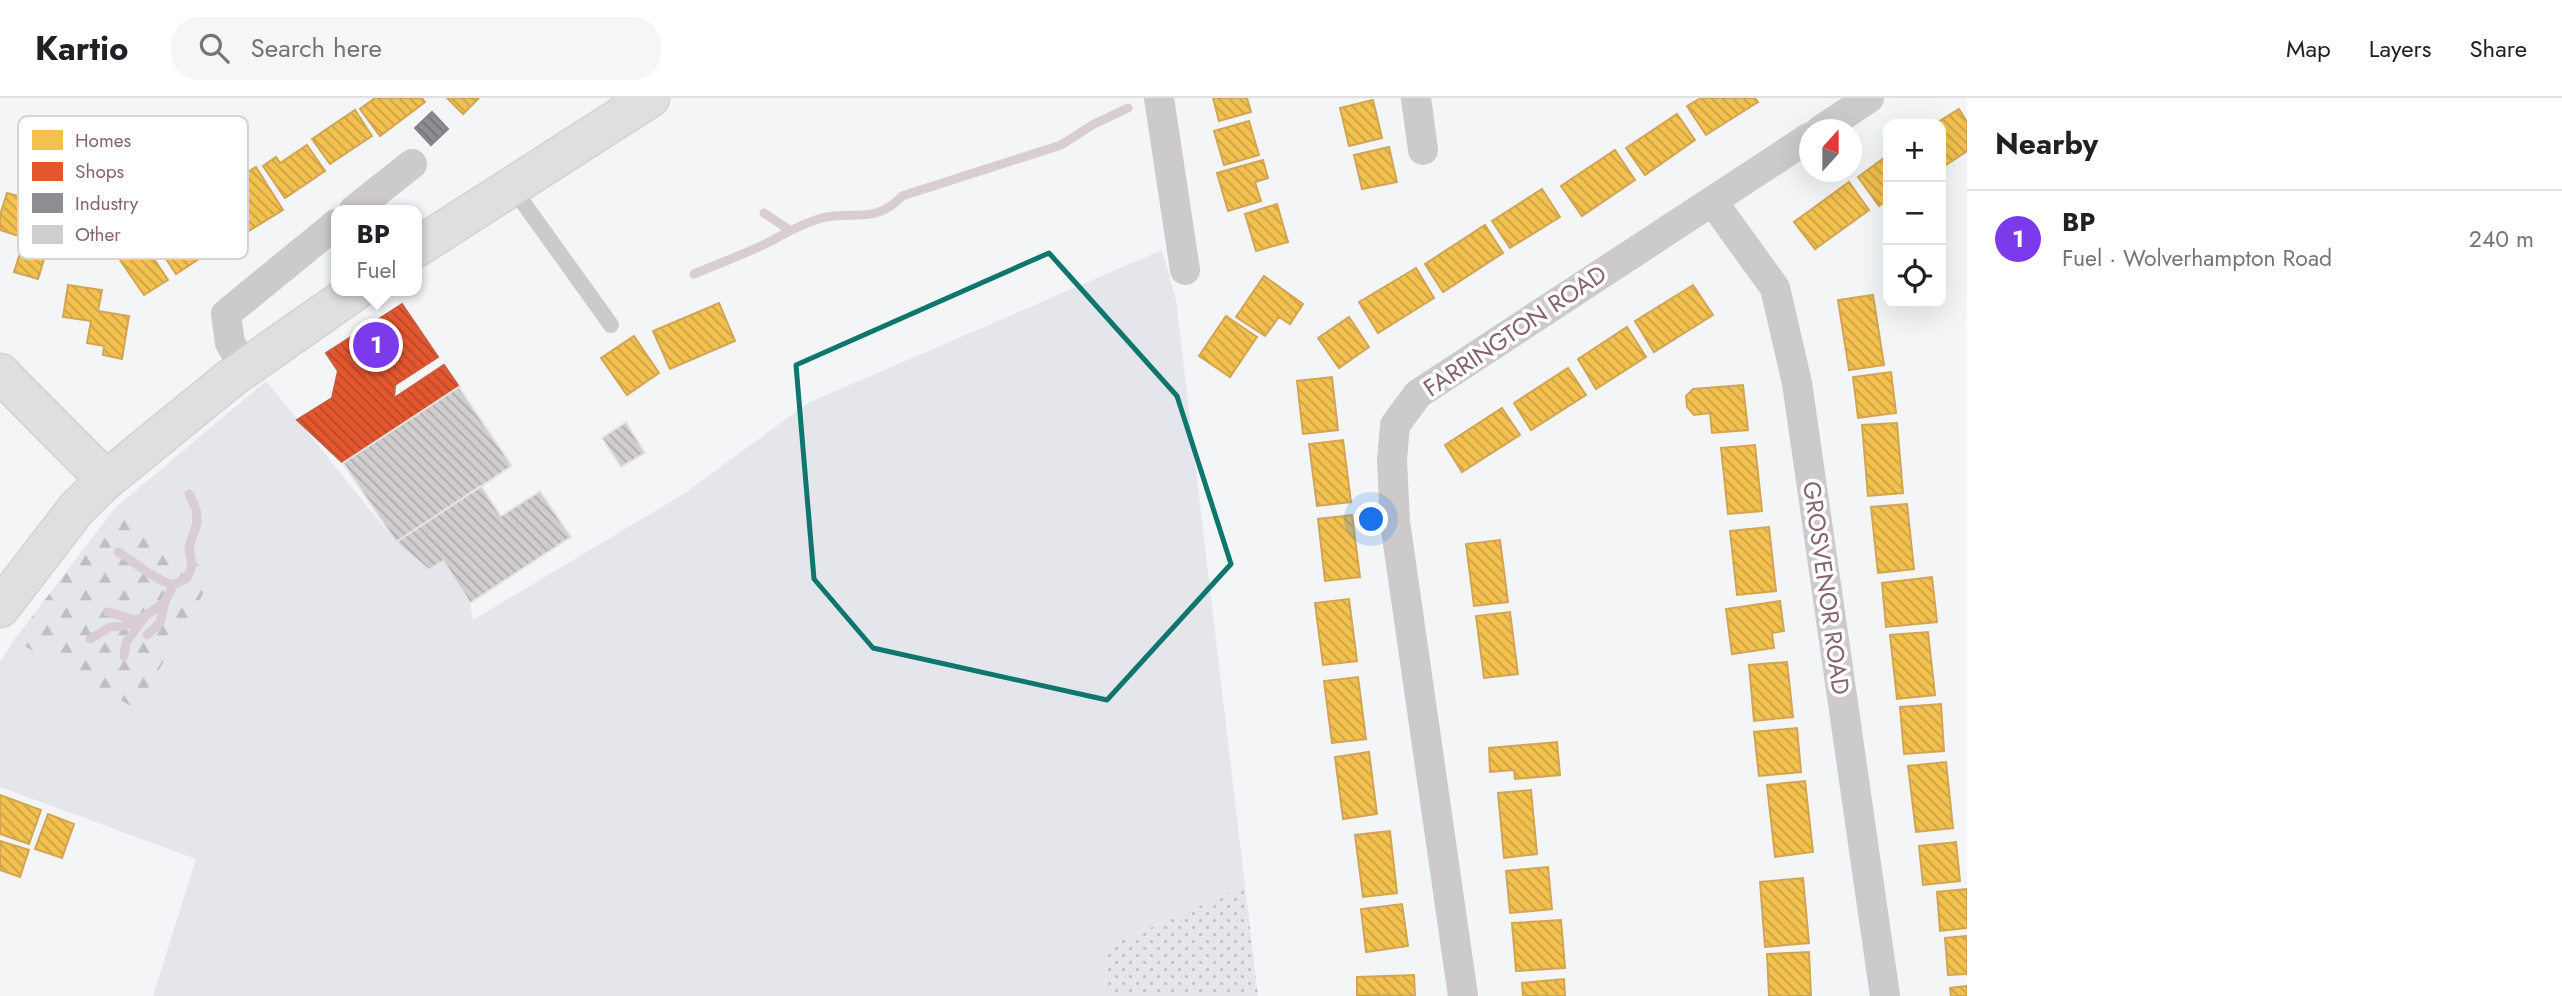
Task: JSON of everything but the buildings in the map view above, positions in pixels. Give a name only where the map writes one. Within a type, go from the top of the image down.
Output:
[{"type":"main road","points":[[422,244],[650,98]]},
{"type":"main road","points":[[0,608],[77,508],[106,480],[245,368],[348,296]]},
{"type":"main road","points":[[0,373],[106,480]]},
{"type":"street","points":[[1159,98],[1185,270]]},
{"type":"street","points":[[1416,98],[1423,150]]},
{"type":"street","points":[[1838,119],[1869,98]]},
{"type":"street","name":"FARRINGTON ROAD","points":[[1464,996],[1395,522],[1392,460],[1395,425],[1418,394],[1799,144]]},
{"type":"street","points":[[360,205],[412,164]]},
{"type":"street","name":"GROSVENOR ROAD","points":[[1713,202],[1775,288],[1781,306],[1797,383],[1885,996]]},
{"type":"street","points":[[245,368],[230,343],[226,314],[331,229]]},
{"type":"lane","points":[[512,187],[611,325]]},
{"type":"highlighted area","points":[[1049,253],[1177,396],[1231,564],[1107,700],[873,648],[814,579],[796,365]]},
{"type":"green space","points":[[1162,250],[1176,300],[1245,886],[1109,946],[1103,996],[153,996],[196,859],[0,787],[0,662],[14,640],[136,708],[214,575],[115,508],[266,381],[396,542],[429,570],[443,561],[470,603],[473,620],[682,495],[808,403]]},
{"type":"green space","points":[[115,508],[214,575],[136,709],[14,640]]},
{"type":"green space","points":[[1245,886],[1258,996],[1103,996],[1109,946]]},
{"type":"waterway","points":[[694,274],[815,220],[883,211],[902,196],[1061,145],[1094,124],[1128,108]]},
{"type":"waterway","points":[[764,213],[788,229]]},
{"type":"waterway","points":[[90,639],[110,627],[124,626],[145,616],[165,602],[173,585],[187,578],[192,566],[189,547],[197,523],[196,509],[189,494]]},
{"type":"waterway","points":[[118,552],[173,585]]},
{"type":"waterway","points":[[147,635],[160,623],[165,602]]},
{"type":"waterway","points":[[108,612],[135,620]]},
{"type":"waterway","points":[[124,656],[126,642],[144,618]]},
{"type":"place","name":"BP","points":[[376,345]]}]
